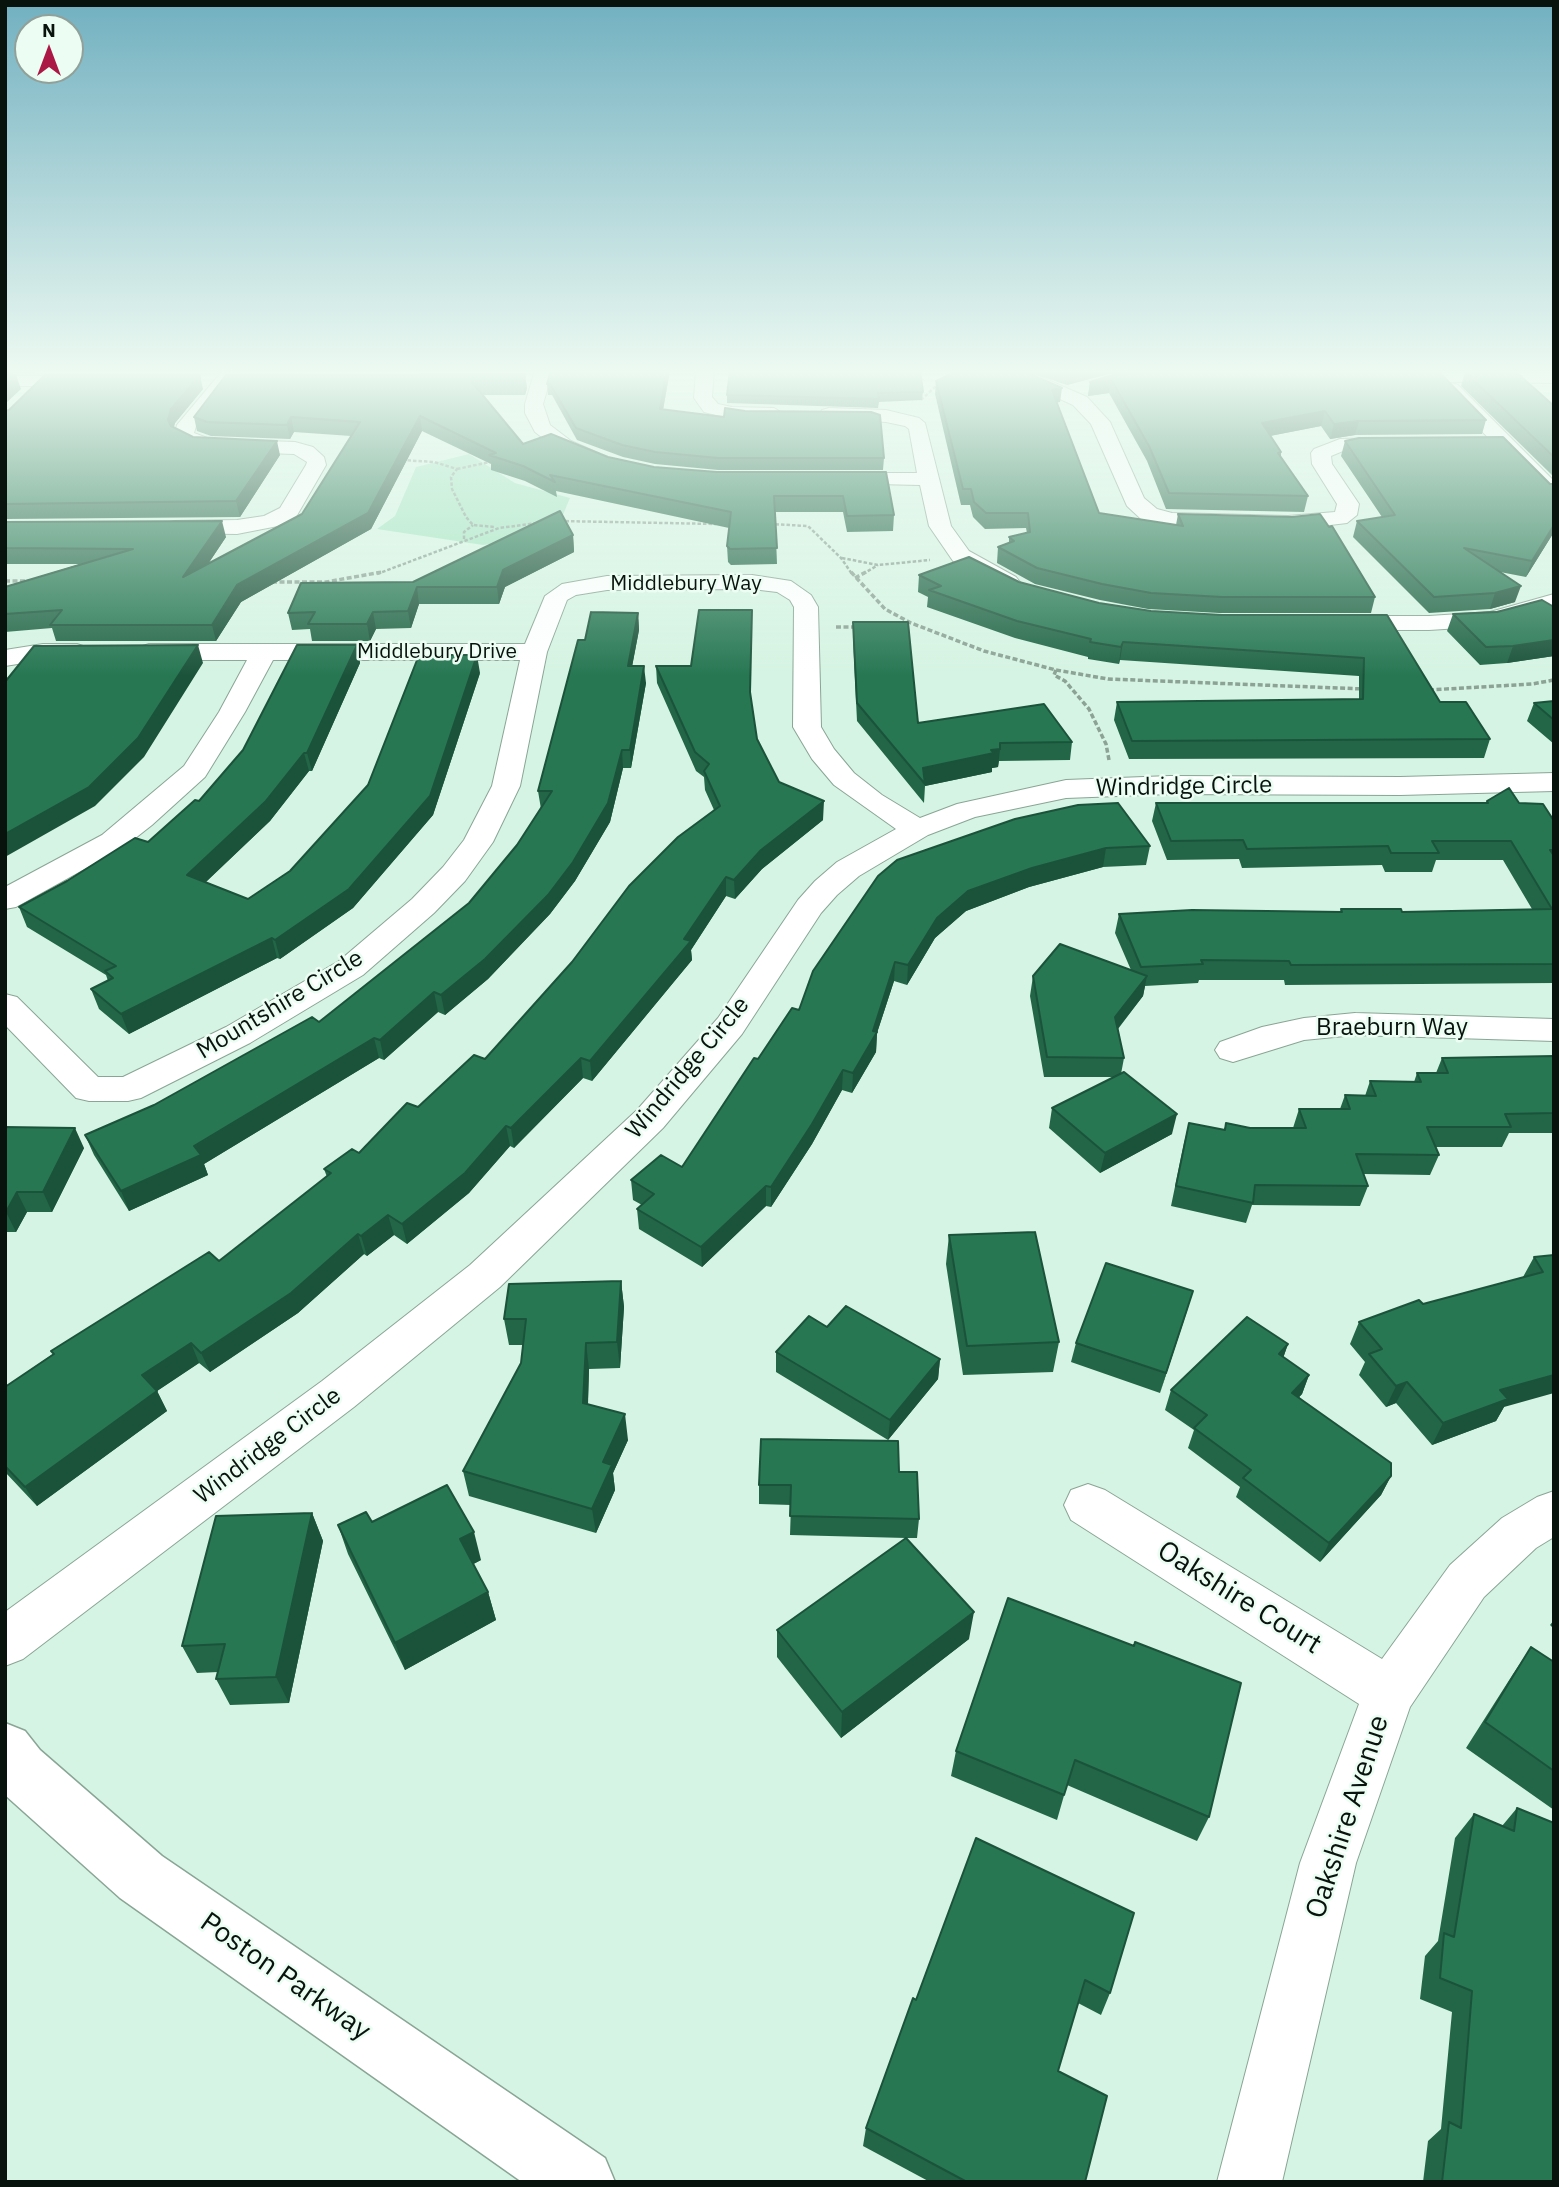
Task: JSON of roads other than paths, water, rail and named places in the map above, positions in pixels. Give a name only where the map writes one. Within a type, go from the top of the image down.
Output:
[{"type":"street","points":[[153,528],[237,527],[270,521],[288,512],[313,472]]},
{"type":"street","points":[[928,472],[940,526],[961,555],[990,574],[1026,591]]},
{"type":"street","points":[[1122,472],[1135,501],[1149,514],[1171,520],[1288,523],[1346,515],[1348,503],[1327,472]]},
{"type":"street","points":[[1533,472],[1554,493]]},
{"type":"street","points":[[824,479],[929,479]]},
{"type":"street","name":"Middlebury Way","points":[[534,652],[557,596],[570,589],[607,583],[752,582],[783,586],[799,595],[806,607],[807,727],[821,753],[844,779],[872,801],[917,829]]},
{"type":"street","points":[[1324,623],[1429,623],[1491,618],[1554,601]]},
{"type":"street","points":[[5,658],[43,652],[99,652]]},
{"type":"street","name":"Middlebury Drive","points":[[126,652],[534,652]]},
{"type":"street","points":[[5,900],[113,841],[195,771],[232,712],[264,652]]},
{"type":"street","name":"Mountshire Circle","points":[[5,1005],[89,1089],[128,1088],[238,1035],[351,968],[423,906],[454,874],[478,842],[506,786],[534,652]]},
{"type":"street","name":"Windridge Circle","points":[[5,1642],[338,1394],[485,1276],[650,1119],[730,1026],[809,907],[826,888],[848,869],[917,829],[967,810],[1066,789],[1170,785],[1400,786],[1554,782]]},
{"type":"street","name":"Braeburn Way","points":[[1233,1050],[1262,1039],[1304,1029],[1355,1024],[1554,1030]]},
{"type":"street","name":"Oakshire Court","points":[[1088,1504],[1389,1693]]},
{"type":"street","name":"Oakshire Avenue","points":[[1249,2182],[1328,1863],[1389,1693],[1466,1581],[1519,1533],[1554,1512]]},
{"type":"street","name":"Poston Parkway","points":[[5,1751],[20,1770],[141,1877],[581,2182]]}]
